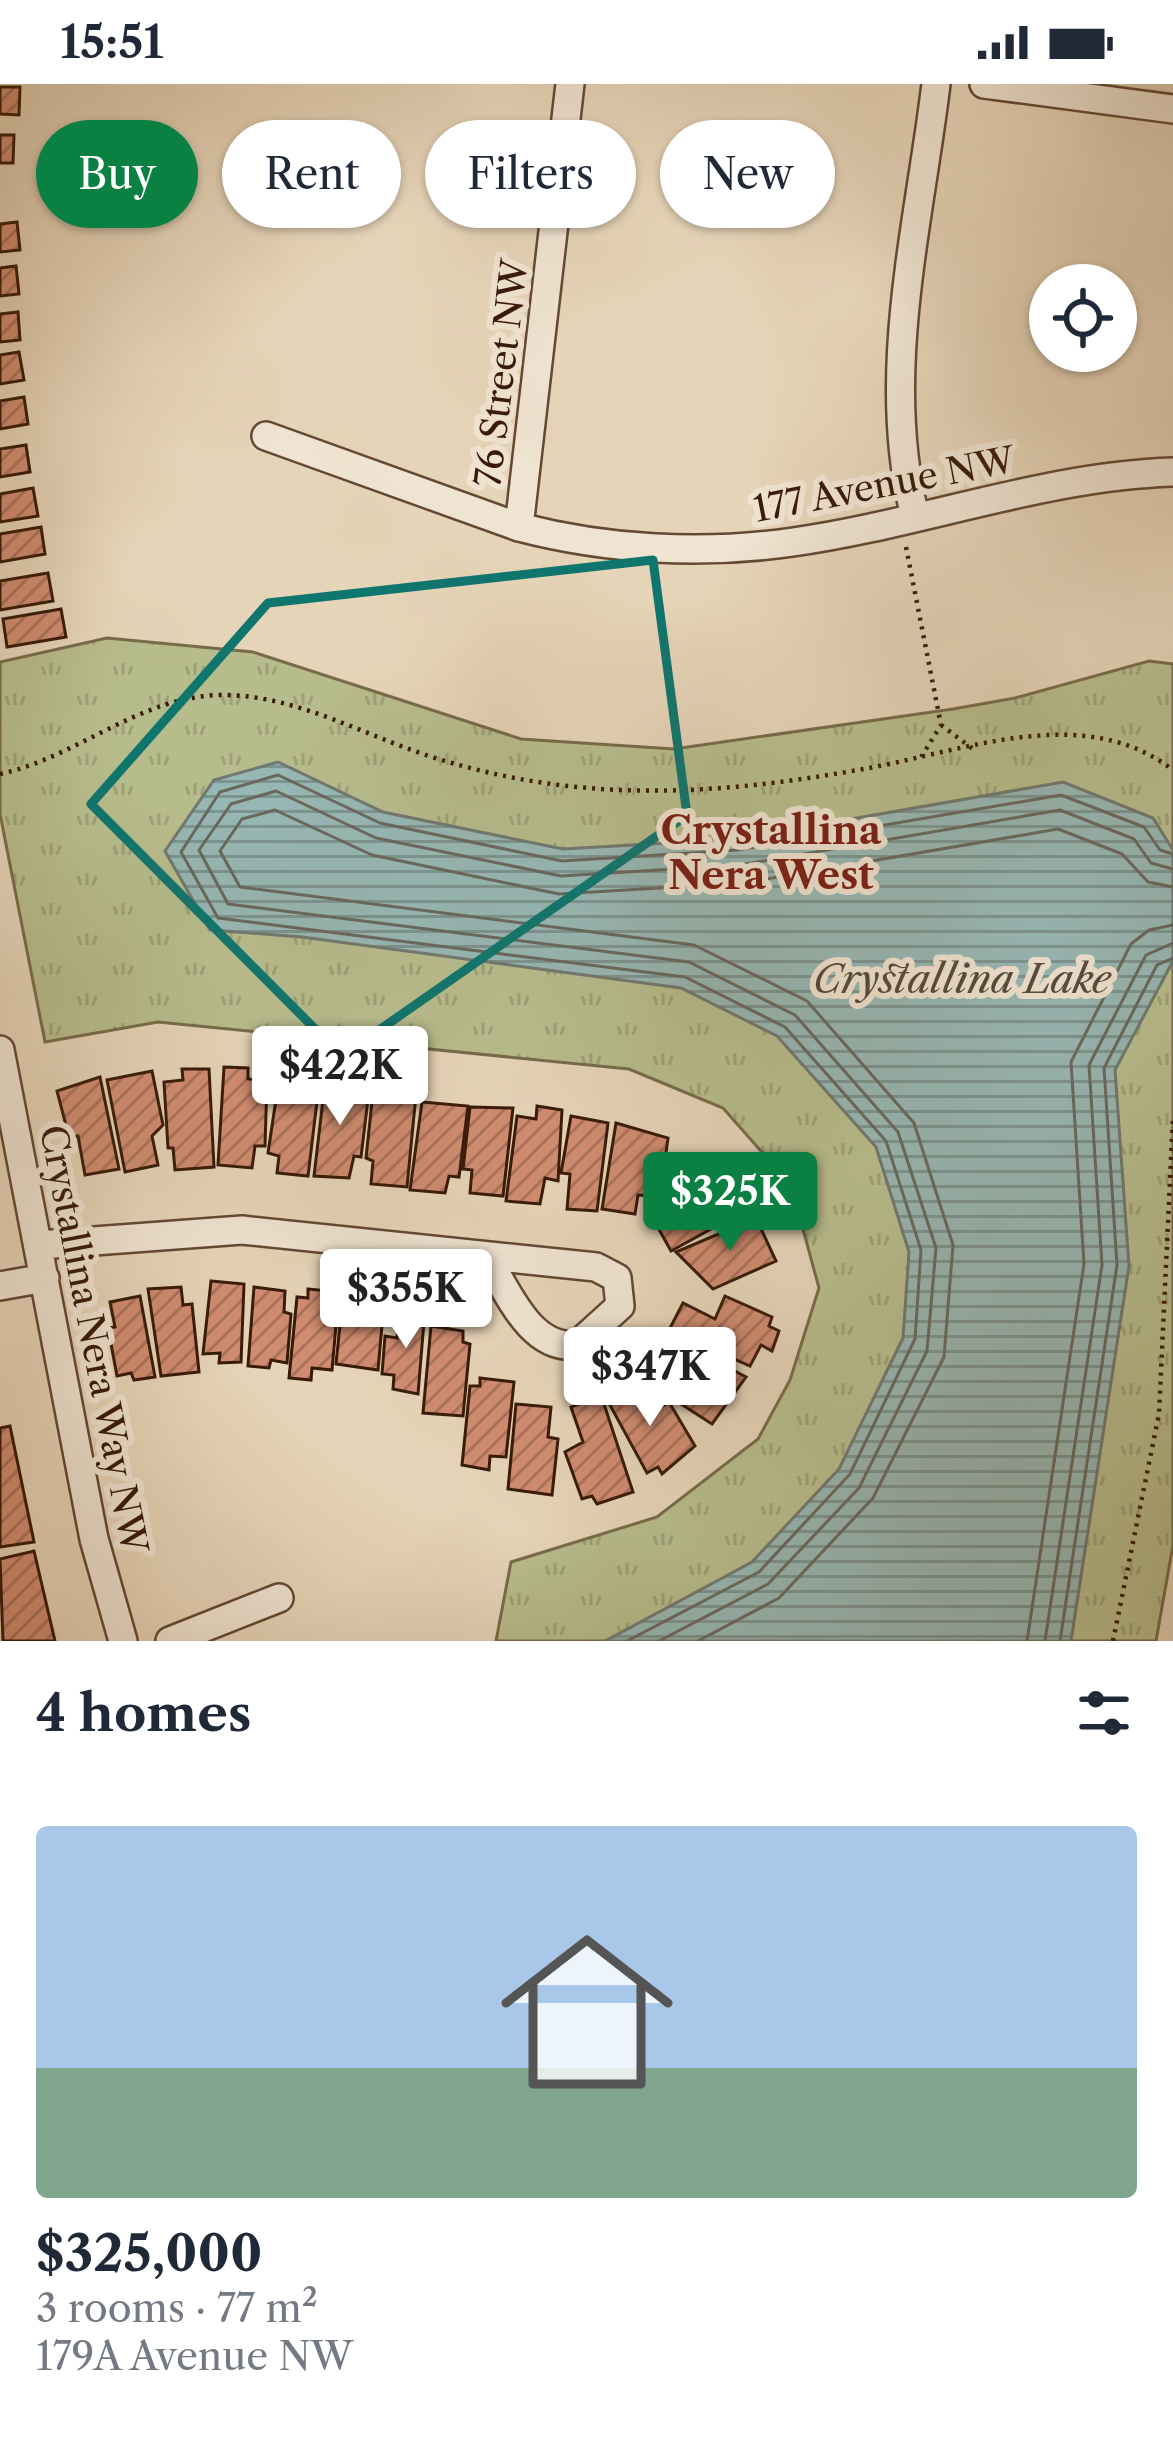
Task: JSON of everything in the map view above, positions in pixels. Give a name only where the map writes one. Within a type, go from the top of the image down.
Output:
[{"type":"street","name":"76 Street NW","points":[[519,526],[570,84]]},
{"type":"street","points":[[910,528],[898,430],[899,378],[936,84]]},
{"type":"street","points":[[984,84],[1173,109]]},
{"type":"street","name":"177 Avenue NW","points":[[266,436],[519,526],[618,544],[741,548],[910,528],[1123,474],[1173,472]]},
{"type":"street","name":"Crystallina Nera Way NW","points":[[0,1050],[94,1539],[123,1641]]},
{"type":"street","points":[[40,1245],[242,1230],[486,1256],[610,1270],[622,1286],[620,1306],[577,1345],[549,1343],[527,1322],[486,1256]]},
{"type":"street","points":[[0,1286],[45,1278]]},
{"type":"street","points":[[170,1641],[279,1598]]},
{"type":"path","points":[[910,528],[941,725],[920,760]]},
{"type":"path","points":[[0,774],[60,756],[154,706],[226,695],[284,703],[482,771],[651,794],[755,788],[1048,733],[1079,733],[1136,748],[1173,770]]},
{"type":"path","points":[[941,725],[973,748]]},
{"type":"path","points":[[1112,1641],[1159,1414],[1173,1118]]},
{"type":"highlighted area","points":[[653,560],[687,815],[342,1056],[91,804],[268,603]]},
{"type":"green space","points":[[107,638],[253,652],[521,739],[674,749],[953,709],[1015,698],[1149,661],[1173,664],[1173,1545],[1156,1641],[496,1641],[511,1562],[657,1517],[758,1439],[790,1380],[819,1288],[791,1185],[723,1108],[629,1069],[158,1022],[45,1042],[0,814],[0,662]]},
{"type":"water","name":"Crystallina Lake","points":[[278,762],[383,812],[563,849],[737,839],[1063,782],[1153,818],[1173,850],[1173,961],[1115,1070],[1129,1266],[1071,1641],[605,1641],[752,1562],[839,1469],[903,1338],[909,1252],[876,1147],[777,1036],[681,988],[302,937],[210,930],[165,851],[214,780]]},
{"type":"building","points":[[0,87],[20,87],[19,115],[0,114]]},
{"type":"building","points":[[0,135],[14,135],[13,163],[0,163]]},
{"type":"building","points":[[17,222],[20,250],[0,252],[0,224]]},
{"type":"building","points":[[16,266],[19,294],[0,296],[0,268]]},
{"type":"building","points":[[18,312],[20,340],[0,342],[0,314]]},
{"type":"building","points":[[19,352],[24,380],[0,384],[0,355]]},
{"type":"building","points":[[24,397],[28,424],[0,429],[0,401]]},
{"type":"building","points":[[26,445],[30,472],[0,477],[0,449]]},
{"type":"building","points":[[33,488],[38,516],[0,522],[0,494]]},
{"type":"building","points":[[41,527],[45,554],[0,562],[0,534]]},
{"type":"building","points":[[48,573],[53,601],[0,610],[0,581]]},
{"type":"building","points":[[61,609],[66,637],[7,647],[3,619]]},
{"type":"building","points":[[224,1067],[248,1068],[248,1079],[267,1081],[265,1146],[255,1146],[252,1168],[218,1165]]},
{"type":"building","points":[[182,1069],[209,1069],[214,1167],[175,1170],[173,1148],[168,1148],[164,1082],[183,1080]]},
{"type":"building","points":[[152,1071],[163,1125],[152,1136],[158,1165],[125,1172],[107,1080]]},
{"type":"building","points":[[326,1074],[350,1080],[350,1091],[369,1091],[361,1157],[354,1156],[349,1178],[314,1176]]},
{"type":"building","points":[[100,1077],[119,1169],[85,1175],[78,1136],[69,1137],[57,1091]]},
{"type":"building","points":[[278,1086],[318,1093],[308,1176],[277,1173],[279,1156],[268,1153]]},
{"type":"building","points":[[373,1092],[416,1095],[407,1187],[371,1184],[373,1161],[366,1158]]},
{"type":"building","points":[[422,1102],[468,1106],[459,1177],[449,1176],[445,1193],[410,1190]]},
{"type":"building","points":[[537,1106],[562,1110],[558,1181],[545,1178],[540,1204],[506,1201],[517,1116],[536,1119]]},
{"type":"building","points":[[470,1107],[513,1108],[503,1196],[470,1193],[472,1170],[463,1169]]},
{"type":"building","points":[[571,1116],[608,1123],[597,1211],[567,1209],[570,1174],[561,1173]]},
{"type":"building","points":[[616,1123],[668,1138],[660,1196],[638,1195],[635,1214],[602,1209]]},
{"type":"building","points":[[728,1159],[747,1197],[742,1212],[671,1251],[657,1226],[682,1214],[669,1191]]},
{"type":"building","points":[[756,1218],[776,1261],[713,1289],[676,1252]]},
{"type":"building","points":[[211,1281],[244,1284],[241,1362],[219,1363],[220,1353],[203,1354]]},
{"type":"building","points":[[181,1287],[183,1305],[192,1304],[199,1372],[161,1376],[148,1289]]},
{"type":"building","points":[[254,1287],[285,1291],[284,1312],[291,1314],[287,1363],[271,1360],[269,1368],[248,1366]]},
{"type":"building","points":[[308,1289],[339,1292],[332,1370],[312,1368],[311,1380],[289,1378],[297,1297],[308,1298]]},
{"type":"building","points":[[343,1295],[372,1300],[371,1324],[382,1325],[378,1370],[336,1364]]},
{"type":"building","points":[[140,1296],[155,1377],[134,1380],[131,1373],[117,1376],[108,1328],[115,1327],[110,1302]]},
{"type":"building","points":[[725,1296],[772,1317],[769,1326],[779,1331],[772,1351],[761,1345],[750,1366],[669,1330],[683,1303],[715,1319]]},
{"type":"building","points":[[400,1306],[425,1309],[418,1394],[393,1389],[394,1375],[382,1374],[385,1336],[397,1338]]},
{"type":"building","points":[[431,1326],[463,1331],[463,1342],[470,1344],[463,1416],[423,1413]]},
{"type":"building","points":[[690,1347],[746,1377],[712,1424],[667,1395]]},
{"type":"building","points":[[480,1378],[514,1382],[506,1457],[490,1456],[489,1470],[462,1465],[470,1386],[480,1386]]},
{"type":"building","points":[[633,1382],[653,1412],[669,1402],[695,1446],[662,1474],[658,1467],[647,1473],[605,1396]]},
{"type":"building","points":[[601,1395],[633,1492],[597,1504],[592,1496],[582,1499],[565,1452],[583,1442],[571,1407]]},
{"type":"building","points":[[516,1404],[551,1407],[548,1437],[558,1439],[552,1495],[508,1489]]},
{"type":"building","points":[[10,1426],[34,1542],[0,1547],[0,1428]]},
{"type":"building","points":[[34,1551],[55,1641],[3,1641],[0,1559]]},
{"type":"district","name":"Crystallina Nera West","points":[[771,852]]}]
